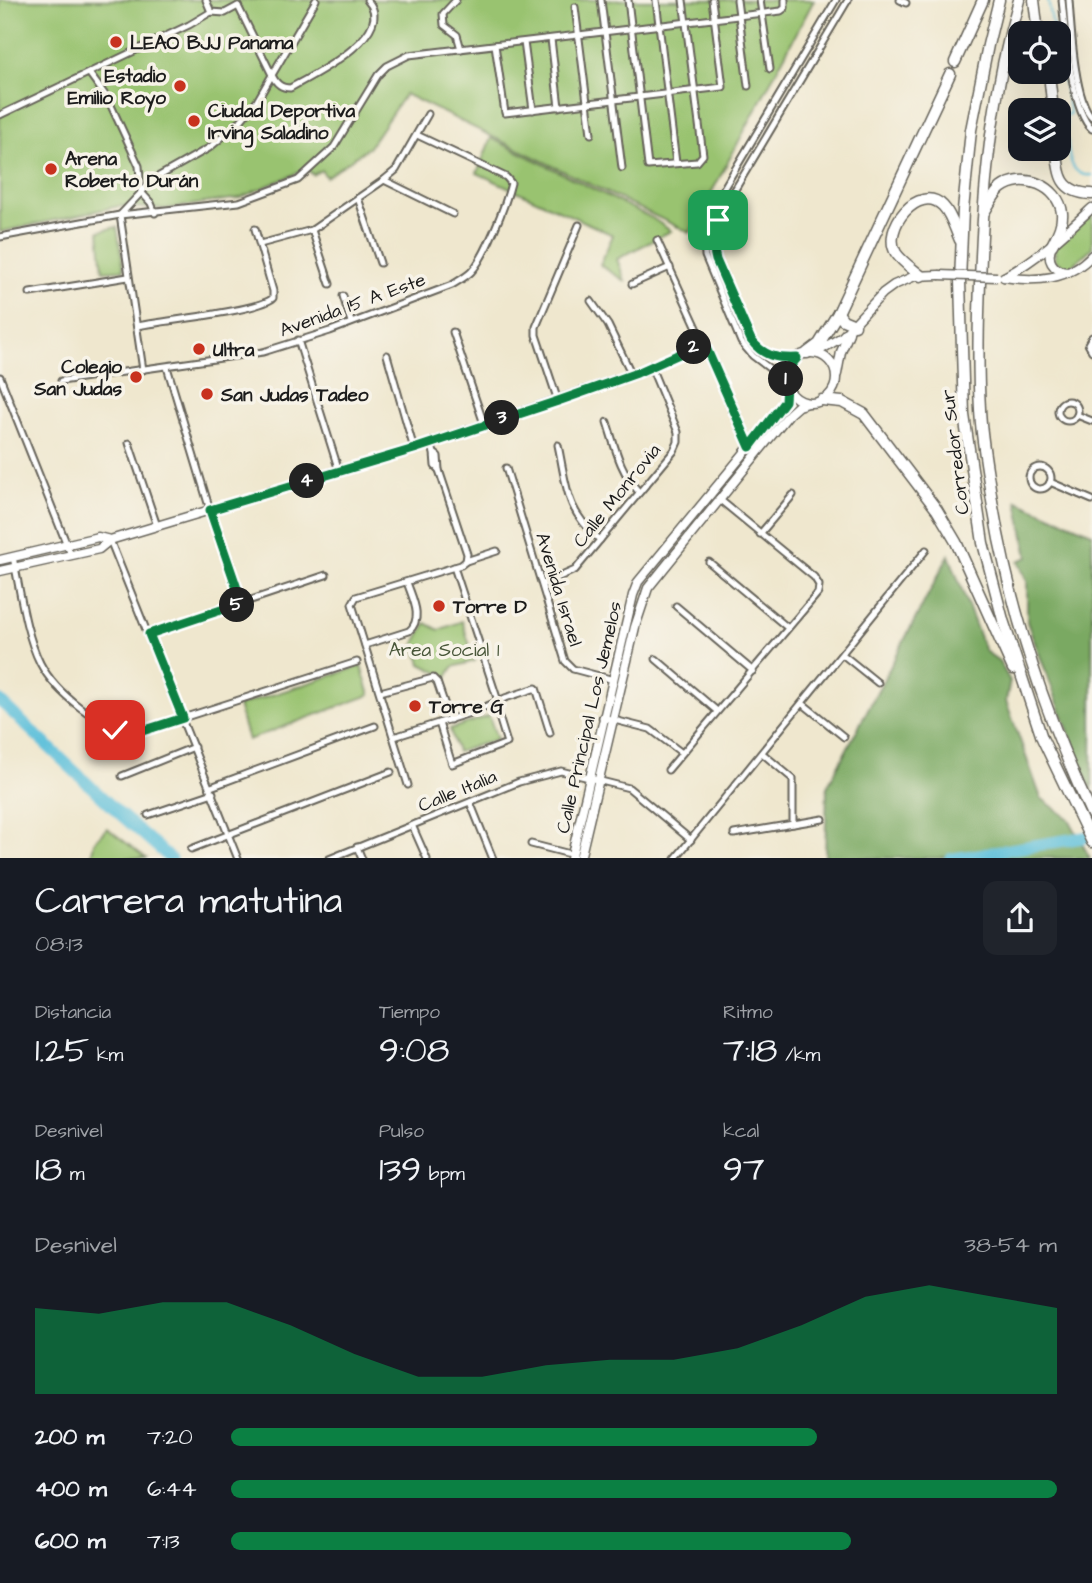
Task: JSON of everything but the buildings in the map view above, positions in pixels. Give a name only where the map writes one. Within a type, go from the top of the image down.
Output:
[{"type":"highway","points":[[955,62],[983,0]]},
{"type":"highway","name":"Corredor Sur","points":[[999,0],[971,130],[960,281],[964,415],[984,543],[1003,620],[1042,738],[1092,842]]},
{"type":"highway","name":"Corredor Sur","points":[[1018,0],[1005,48],[989,135],[980,279],[980,410],[998,541],[1031,662],[1059,739],[1092,814]]},
{"type":"highway","points":[[1034,0],[1037,21]]},
{"type":"highway","points":[[806,355],[819,344],[838,313],[950,74]]},
{"type":"highway","points":[[1058,161],[1064,183],[1076,191],[1092,194]]},
{"type":"highway","points":[[983,214],[1005,185],[1018,180],[1035,182],[1049,191],[1060,207],[1060,227],[1052,245]]},
{"type":"highway","points":[[921,276],[895,252],[892,236],[902,214],[912,204],[931,201],[940,203],[947,211],[962,243]]},
{"type":"highway","points":[[838,313],[853,328]]},
{"type":"highway","points":[[822,400],[842,402],[864,414],[937,510],[956,542],[1000,644],[1028,697]]},
{"type":"main road","points":[[1001,277],[1031,261],[1092,208]]},
{"type":"main road","points":[[1052,245],[1049,257],[1054,267],[1065,272],[1073,271]]},
{"type":"main road","points":[[853,328],[841,352],[834,387],[822,400],[808,403],[795,397],[787,382],[787,370],[806,355],[834,344],[853,328],[883,293],[903,279],[939,275],[1039,279],[1073,271],[1092,255]]},
{"type":"main road","points":[[0,572],[99,549],[110,540],[414,449],[632,375],[704,343],[750,447],[756,448],[770,437]]},
{"type":"main road","points":[[806,355],[821,355],[832,363],[836,376]]},
{"type":"main road","name":"Calle Principal Los Jemelos","points":[[576,857],[600,779],[635,627],[648,588],[719,499],[750,447],[781,407],[787,395],[787,382]]},
{"type":"main road","name":"Calle Principal Los Jemelos","points":[[576,857],[602,717],[638,582],[718,485],[770,437],[794,409],[808,403]]},
{"type":"main road","points":[[704,501],[719,499],[718,485]]},
{"type":"main road","points":[[0,560],[98,537],[110,540]]},
{"type":"street","points":[[206,0],[211,12]]},
{"type":"street","points":[[144,370],[120,215],[154,179],[209,148],[239,124],[257,101],[316,0]]},
{"type":"street","points":[[0,116],[211,12],[225,13],[238,3],[276,83],[290,88],[359,44],[369,29],[373,15],[371,4],[366,0]]},
{"type":"street","points":[[456,0],[443,14],[444,25],[457,34],[461,49]]},
{"type":"street","points":[[601,0],[622,168]]},
{"type":"street","points":[[628,0],[648,166],[697,162],[703,155],[683,0]]},
{"type":"street","points":[[656,0],[677,163]]},
{"type":"street","points":[[495,45],[505,113],[723,87],[712,0]]},
{"type":"street","points":[[737,0],[748,86]]},
{"type":"street","points":[[760,0],[769,69]]},
{"type":"street","points":[[0,237],[120,215],[239,202],[298,180],[334,147],[378,75],[387,66],[409,55],[762,14],[783,10],[785,0]]},
{"type":"street","points":[[787,382],[752,356],[741,342],[707,262],[704,234],[712,208],[835,0]]},
{"type":"street","points":[[806,355],[783,359],[771,356],[760,350],[751,340],[716,260],[714,239],[721,213],[848,0]]},
{"type":"street","points":[[1062,0],[1067,46],[1078,103],[1082,116],[1092,129]]},
{"type":"street","points":[[1069,0],[1082,103],[1092,117]]},
{"type":"street","points":[[575,7],[591,134]]},
{"type":"street","points":[[551,39],[559,107]]},
{"type":"street","points":[[812,41],[821,47]]},
{"type":"street","points":[[524,42],[533,110]]},
{"type":"street","points":[[89,73],[108,99],[139,166],[141,192],[155,213]]},
{"type":"street","points":[[260,244],[312,230],[384,180],[396,170],[428,114]]},
{"type":"street","name":"Avenida 15 A Este","points":[[61,381],[263,352],[452,285],[471,272],[481,258],[511,183],[506,177],[417,135]]},
{"type":"street","points":[[384,180],[453,214]]},
{"type":"street","points":[[358,198],[380,263]]},
{"type":"street","points":[[558,401],[536,335],[536,327],[579,225]]},
{"type":"street","points":[[137,326],[268,303],[273,298],[273,291],[255,229]]},
{"type":"street","points":[[312,230],[330,284]]},
{"type":"street","points":[[657,240],[704,343]]},
{"type":"street","points":[[632,284],[670,268]]},
{"type":"street","points":[[30,293],[128,277]]},
{"type":"street","points":[[344,296],[351,322]]},
{"type":"street","points":[[591,301],[608,325],[632,375]]},
{"type":"street","points":[[453,332],[484,424]]},
{"type":"street","points":[[1092,337],[1088,344],[1092,351]]},
{"type":"street","points":[[298,340],[339,471]]},
{"type":"street","points":[[387,355],[414,449]]},
{"type":"street","points":[[167,367],[210,510],[242,603]]},
{"type":"street","name":"Calle Monrovia","points":[[543,584],[575,570],[678,442],[678,432],[651,367]]},
{"type":"street","points":[[0,377],[71,555]]},
{"type":"street","points":[[1077,415],[1092,421]]},
{"type":"street","points":[[607,422],[621,466],[629,482],[639,492]]},
{"type":"street","points":[[129,443],[157,526]]},
{"type":"street","points":[[431,443],[435,466],[439,470],[467,554],[466,561]]},
{"type":"street","points":[[558,445],[571,505],[584,527],[600,540]]},
{"type":"street","points":[[1037,467],[1044,468],[1050,473],[1050,482],[1044,488],[1034,487],[1028,478],[1031,471],[1037,467]]},
{"type":"street","name":"Avenida Israel","points":[[506,468],[565,662],[573,669],[622,682]]},
{"type":"street","points":[[1050,482],[1092,500]]},
{"type":"street","points":[[761,534],[793,495]]},
{"type":"street","points":[[668,770],[818,593],[819,585],[814,577],[719,499]]},
{"type":"street","points":[[110,540],[238,858]]},
{"type":"street","points":[[677,858],[926,550]]},
{"type":"street","points":[[408,785],[352,600],[497,551]]},
{"type":"street","points":[[13,557],[39,662],[48,676],[87,714],[115,730],[133,734],[357,663]]},
{"type":"street","points":[[709,562],[788,628]]},
{"type":"street","points":[[439,723],[452,764],[507,743],[496,707],[498,701],[454,567]]},
{"type":"street","points":[[149,634],[326,575]]},
{"type":"street","points":[[365,645],[409,631],[415,626],[417,615],[407,582]]},
{"type":"street","points":[[676,606],[752,671]]},
{"type":"street","points":[[842,654],[878,683]]},
{"type":"street","points":[[656,659],[718,711]]},
{"type":"street","points":[[380,692],[433,678],[437,682],[450,720]]},
{"type":"street","points":[[394,737],[450,720],[536,688],[550,733]]},
{"type":"street","points":[[802,703],[845,737]]},
{"type":"street","points":[[602,717],[650,729],[682,753]]},
{"type":"street","points":[[148,815],[376,726]]},
{"type":"street","points":[[122,776],[194,747]]},
{"type":"street","points":[[762,753],[793,779],[793,824]]},
{"type":"street","name":"Calle Italia","points":[[331,858],[519,782],[561,771],[589,776],[635,791],[691,839]]},
{"type":"street","points":[[191,849],[391,772]]},
{"type":"street","points":[[470,802],[493,858]]},
{"type":"street","points":[[734,834],[823,819]]},
{"type":"street","points":[[412,825],[426,858]]},
{"type":"street","points":[[531,844],[576,857]]},
{"type":"street","points":[[357,847],[362,858]]},
{"type":"green space","name":"Ciudad Deportiva Irving Saladino","points":[[0,0],[814,0],[690,233],[405,94],[369,147],[326,177],[321,170],[313,175],[307,169],[239,198],[164,209],[119,206],[0,232]]},
{"type":"green space","points":[[491,138],[652,218],[671,231],[617,259],[625,281],[600,265],[613,235],[477,173]]},
{"type":"green space","points":[[1092,213],[1092,248],[1065,268],[1055,260],[1055,247]]},
{"type":"green space","points":[[117,227],[124,270],[103,271],[99,231]]},
{"type":"green space","points":[[1017,501],[1092,533],[1092,793],[1027,622],[1027,581],[1018,561],[1028,557]]},
{"type":"green space","points":[[949,555],[985,651],[999,661],[1010,681],[1006,701],[1041,798],[1069,819],[1090,858],[980,858],[978,852],[938,858],[825,858],[827,787]]},
{"type":"green space","name":"Area Social 1","points":[[462,621],[475,661],[453,667],[446,679],[421,664],[415,643],[426,623],[439,630]]},
{"type":"green space","points":[[361,666],[370,695],[248,740],[238,706]]},
{"type":"green space","points":[[489,716],[497,739],[457,752],[450,729]]},
{"type":"green space","points":[[107,828],[146,858],[91,858],[94,842]]},
{"type":"waterway","points":[[1048,0],[1052,21]]},
{"type":"waterway","points":[[1064,84],[1070,114],[1066,115],[1072,165],[1083,175],[1092,175]]},
{"type":"waterway","points":[[0,701],[170,858]]},
{"type":"waterway","points":[[957,858],[1092,836]]},
{"type":"place","name":"LEAO BJJ Panama","points":[[116,42]]},
{"type":"place","name":"Estadio Emilio Royo","points":[[180,86]]},
{"type":"place","name":"Ciudad Deportiva Irving Saladino","points":[[194,121]]},
{"type":"place","name":"Arena Roberto Durán","points":[[51,169]]},
{"type":"place","name":"Ultra","points":[[199,349]]},
{"type":"place","name":"Colegio San Judas","points":[[136,377]]},
{"type":"place","name":"San Judas Tadeo","points":[[207,394]]},
{"type":"place","name":"Torre D","points":[[439,606]]},
{"type":"place","name":"Torre G","points":[[415,706]]},
{"type":"route","points":[[115,730],[133,734],[183,718],[149,634],[242,603],[210,510],[414,449],[558,401],[637,373],[704,343],[750,447],[785,401],[787,370],[797,358],[771,356],[760,350],[751,340],[716,260],[713,246],[718,220]]}]
